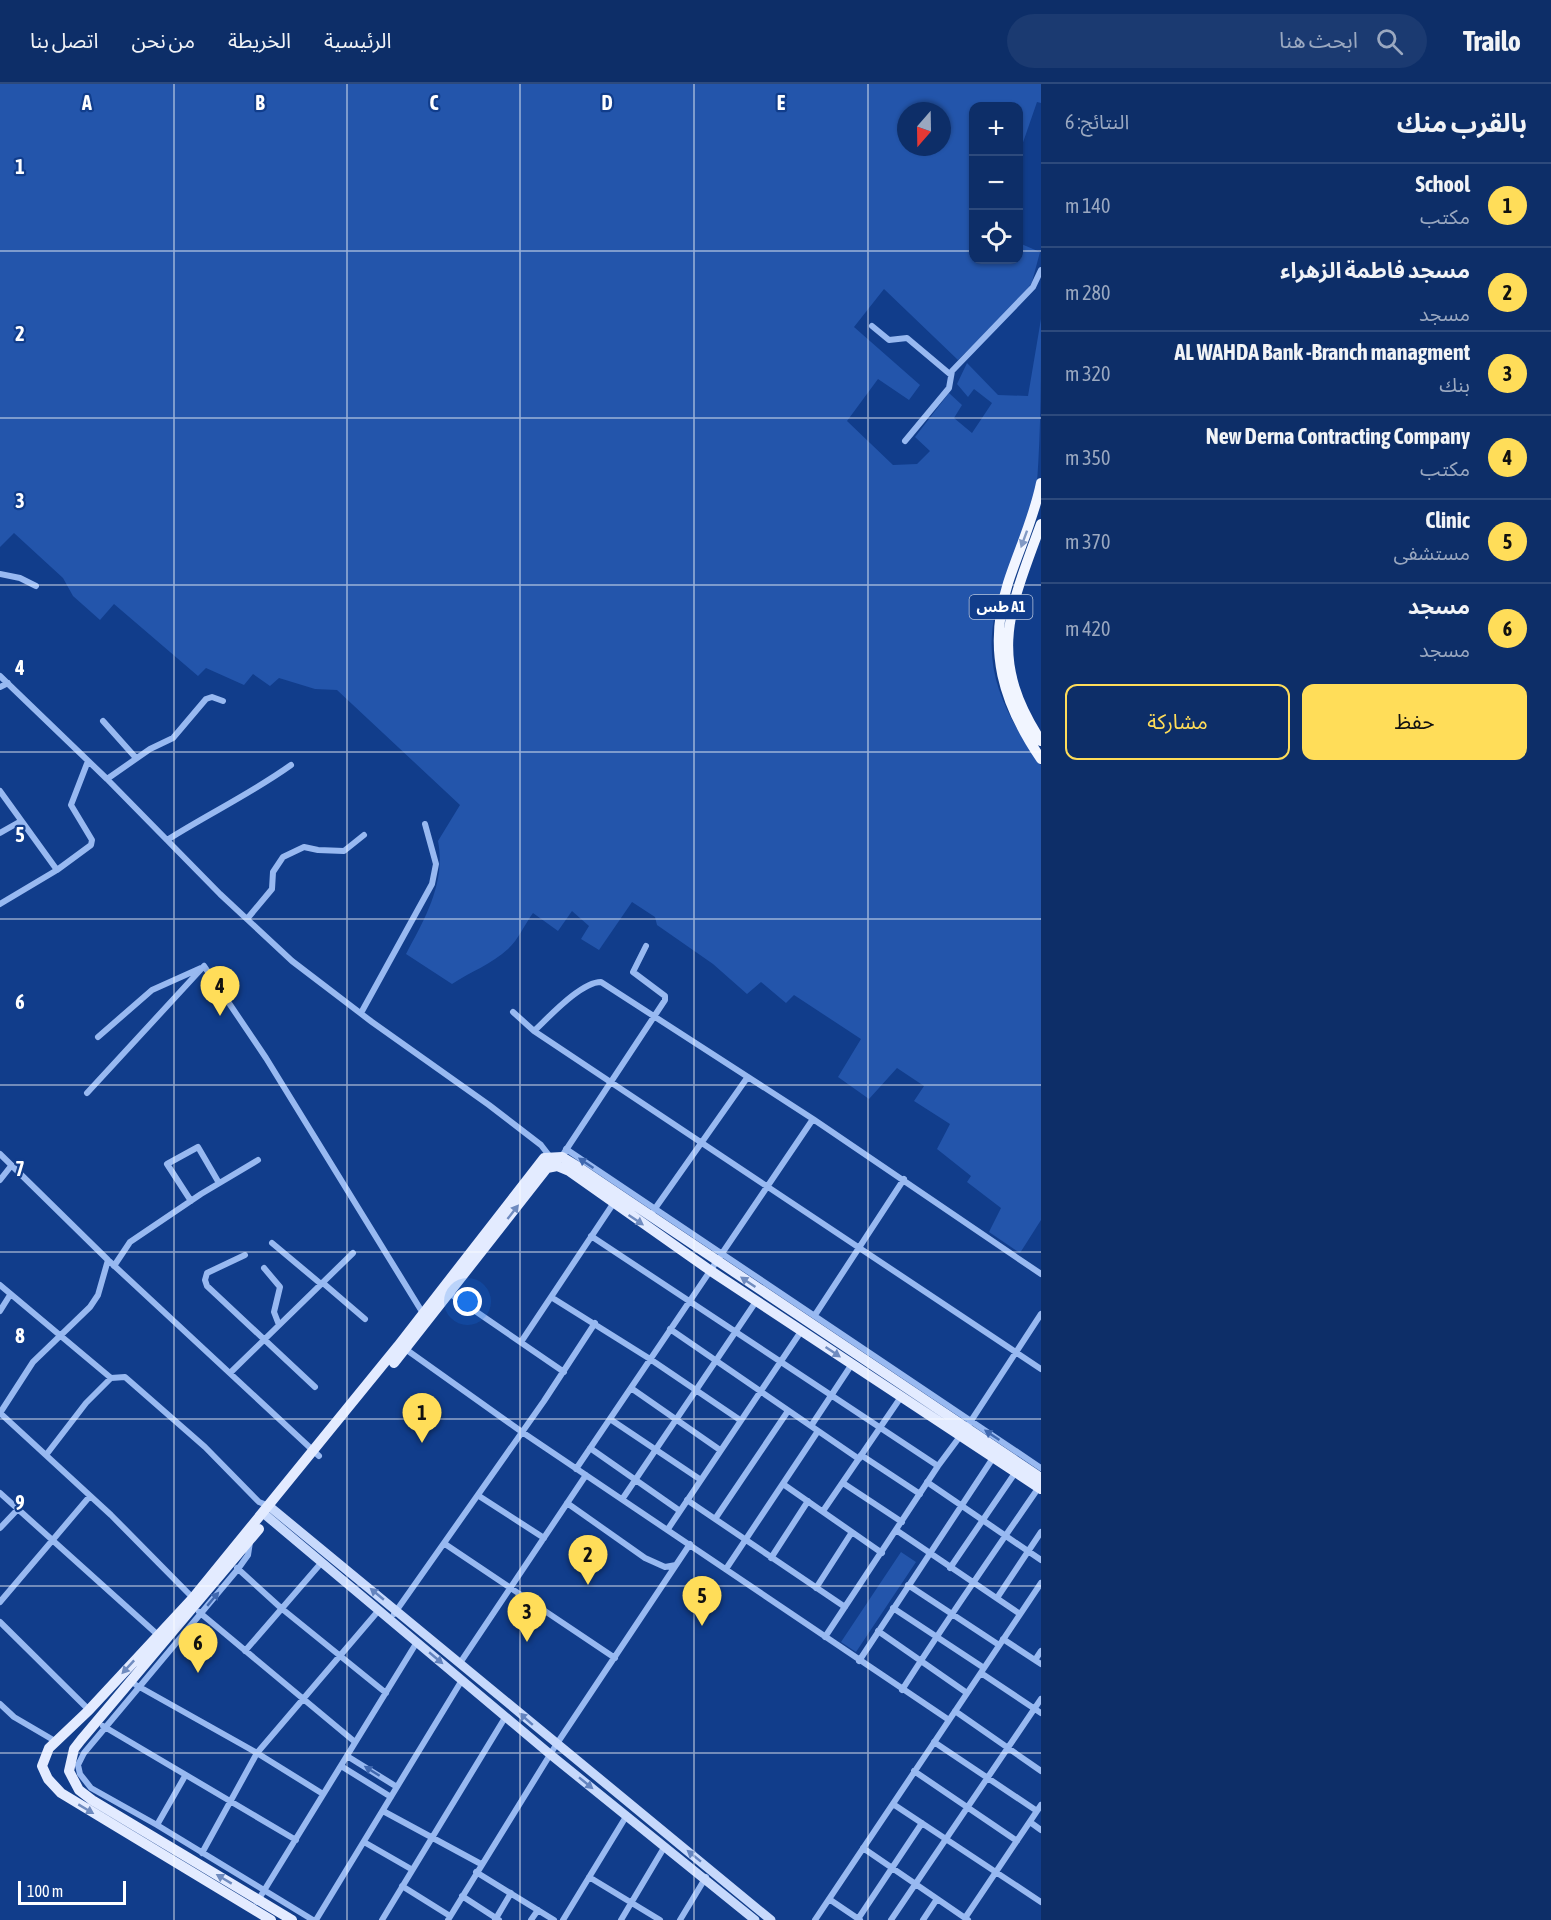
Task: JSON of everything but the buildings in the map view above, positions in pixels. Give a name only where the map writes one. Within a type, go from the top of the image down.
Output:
[{"type":"highway","name":"طس A1","points":[[1041,483],[1036,506],[1008,581],[998,626],[998,651],[1006,690],[1017,720],[1041,759]]},
{"type":"highway","name":"طس A1","points":[[1041,524],[1011,609],[1007,653],[1009,670],[1021,704],[1041,741]]},
{"type":"main road","points":[[557,1159],[568,1171],[613,1204],[717,1262],[758,1300],[901,1397],[966,1428],[993,1458],[1015,1473],[1040,1485]]},
{"type":"main road","points":[[425,1316],[449,1293],[557,1159]]},
{"type":"main road","points":[[48,1779],[69,1766],[74,1749],[100,1724],[196,1606],[267,1509],[316,1453],[425,1316],[538,1164],[557,1159],[652,1212],[717,1262],[966,1428],[1040,1485]]},
{"type":"main road","points":[[267,1509],[235,1566],[196,1606],[158,1635],[89,1710],[52,1745],[42,1766],[48,1779],[74,1802],[259,1900],[271,1920]]},
{"type":"main road","points":[[267,1509],[322,1562],[551,1755],[755,1920]]},
{"type":"main road","points":[[267,1509],[460,1662],[556,1745],[771,1920]]},
{"type":"main road","points":[[52,1745],[58,1747],[79,1790],[92,1800],[292,1920]]},
{"type":"street","points":[[905,441],[949,388],[951,375],[957,364],[1033,287],[1041,270]]},
{"type":"street","points":[[872,326],[889,340],[907,338],[951,375]]},
{"type":"street","points":[[0,574],[20,578],[36,586]]},
{"type":"street","points":[[0,676],[107,779],[247,920],[292,961],[360,1013],[489,1105],[557,1159],[655,1017],[665,996],[633,972],[646,946]]},
{"type":"street","points":[[0,687],[8,683]]},
{"type":"street","points":[[107,779],[136,758],[173,738],[206,699],[212,697],[223,701]]},
{"type":"street","points":[[103,721],[136,758]]},
{"type":"street","points":[[0,904],[57,870],[91,845],[92,840],[71,805],[88,761]]},
{"type":"street","points":[[167,840],[206,815],[261,786],[291,765]]},
{"type":"street","points":[[0,791],[57,870]]},
{"type":"street","points":[[0,833],[21,821]]},
{"type":"street","points":[[360,1013],[432,884],[436,864],[425,824]]},
{"type":"street","points":[[247,920],[272,889],[273,872],[283,856],[304,847],[344,851],[364,835]]},
{"type":"street","points":[[98,1037],[153,990],[204,966]]},
{"type":"street","points":[[87,1093],[204,966]]},
{"type":"street","points":[[204,966],[266,1058],[425,1316]]},
{"type":"street","points":[[534,1031],[582,988],[593,982],[601,982],[904,1179],[1041,1274]]},
{"type":"street","points":[[513,1012],[534,1031],[1041,1369]]},
{"type":"street","points":[[652,1212],[747,1078]]},
{"type":"street","points":[[576,1469],[717,1262],[765,1186],[813,1119]]},
{"type":"street","points":[[191,1201],[167,1164],[198,1147],[219,1183]]},
{"type":"street","points":[[0,1154],[114,1266],[316,1453]]},
{"type":"street","points":[[114,1266],[130,1242],[258,1160]]},
{"type":"street","points":[[0,1180],[11,1166]]},
{"type":"street","points":[[815,1315],[904,1179]]},
{"type":"street","points":[[521,1342],[613,1204]]},
{"type":"street","points":[[591,1236],[733,1333],[938,1466]]},
{"type":"street","points":[[272,1243],[364,1319]]},
{"type":"street","points":[[230,1373],[353,1253]]},
{"type":"street","points":[[245,1255],[207,1273],[205,1280],[207,1286],[315,1387]]},
{"type":"street","points":[[108,1260],[94,1300],[33,1362],[0,1413],[90,1496],[196,1606],[245,1651],[355,1742]]},
{"type":"street","points":[[717,1262],[815,1315],[966,1428],[1041,1468]]},
{"type":"street","points":[[264,1268],[280,1287],[274,1312],[279,1325]]},
{"type":"street","points":[[0,1285],[111,1378]]},
{"type":"street","points":[[449,1293],[564,1372]]},
{"type":"street","points":[[0,1311],[10,1294]]},
{"type":"street","points":[[551,1297],[595,1323],[741,1420]]},
{"type":"street","points":[[623,1498],[733,1333],[758,1300]]},
{"type":"street","points":[[825,1637],[1041,1314]]},
{"type":"street","points":[[390,1619],[479,1496],[595,1323]]},
{"type":"street","points":[[670,1329],[760,1393],[920,1494]]},
{"type":"street","points":[[668,1529],[802,1330]]},
{"type":"street","points":[[401,1347],[576,1469],[623,1498],[859,1661],[949,1720]]},
{"type":"street","points":[[811,1426],[852,1364]]},
{"type":"street","points":[[46,1455],[86,1403],[111,1378],[124,1377],[206,1447],[267,1509]]},
{"type":"street","points":[[631,1388],[720,1450]]},
{"type":"street","points":[[823,1511],[901,1397]]},
{"type":"street","points":[[715,1519],[788,1411]]},
{"type":"street","points":[[610,1419],[701,1480]]},
{"type":"street","points":[[726,1569],[818,1431]]},
{"type":"street","points":[[590,1448],[680,1511]]},
{"type":"street","points":[[859,1661],[993,1458]]},
{"type":"street","points":[[950,1568],[1015,1473]]},
{"type":"street","points":[[460,1662],[586,1475]]},
{"type":"street","points":[[927,1482],[1041,1560]]},
{"type":"street","points":[[843,1483],[902,1522]]},
{"type":"street","points":[[783,1485],[882,1553]]},
{"type":"street","points":[[902,1690],[950,1614],[975,1583],[1040,1485]]},
{"type":"street","points":[[0,1493],[158,1635]]},
{"type":"street","points":[[0,1602],[90,1496]]},
{"type":"street","points":[[479,1496],[544,1538]]},
{"type":"street","points":[[687,1500],[845,1607]]},
{"type":"street","points":[[771,1558],[808,1501]]},
{"type":"street","points":[[567,1503],[645,1558],[665,1567],[676,1565]]},
{"type":"street","points":[[0,1528],[18,1509]]},
{"type":"street","points":[[896,1530],[1020,1614]]},
{"type":"street","points":[[816,1588],[852,1532]]},
{"type":"street","points":[[997,1598],[1041,1532]]},
{"type":"street","points":[[445,1544],[511,1586],[615,1658]]},
{"type":"street","points":[[402,1886],[449,1918],[556,1745],[690,1544]]},
{"type":"street","points":[[245,1651],[322,1562]]},
{"type":"street","points":[[235,1566],[280,1608],[386,1693]]},
{"type":"street","points":[[908,1585],[950,1614],[1038,1662],[1041,1651]]},
{"type":"street","points":[[815,1920],[1040,1587]]},
{"type":"street","points":[[893,1608],[1041,1713]]},
{"type":"street","points":[[201,1852],[257,1753],[305,1700],[379,1610]]},
{"type":"street","points":[[0,1622],[89,1710]]},
{"type":"street","points":[[878,1630],[967,1693]]},
{"type":"street","points":[[259,1900],[417,1642]]},
{"type":"street","points":[[296,1840],[100,1724],[78,1765],[80,1774],[92,1788],[201,1852],[259,1900],[314,1920],[462,1680]]},
{"type":"street","points":[[134,1684],[257,1753],[323,1794]]},
{"type":"street","points":[[891,1920],[1041,1699]]},
{"type":"street","points":[[0,1704],[52,1745]]},
{"type":"street","points":[[955,1711],[1041,1771]]},
{"type":"street","points":[[385,1919],[411,1869],[506,1716]]},
{"type":"street","points":[[863,1848],[962,1918],[1030,1822],[1039,1808],[934,1742]]},
{"type":"street","points":[[347,1756],[397,1787]]},
{"type":"street","points":[[341,1766],[391,1797]]},
{"type":"street","points":[[914,1771],[1017,1841]]},
{"type":"street","points":[[158,1825],[185,1776]]},
{"type":"street","points":[[893,1804],[1041,1902]]},
{"type":"street","points":[[383,1811],[481,1864]]},
{"type":"street","points":[[563,1920],[627,1815]]},
{"type":"street","points":[[1030,1822],[1041,1830]]},
{"type":"street","points":[[829,1899],[859,1919],[922,1823]]},
{"type":"street","points":[[364,1842],[411,1869]]},
{"type":"street","points":[[621,1920],[665,1846]]},
{"type":"street","points":[[680,1920],[711,1870]]},
{"type":"street","points":[[476,1872],[554,1920]]},
{"type":"street","points":[[589,1877],[660,1920]]},
{"type":"street","points":[[462,1896],[496,1919],[511,1893]]},
{"type":"street","points":[[924,1920],[937,1899]]},
{"type":"street","points":[[531,1920],[538,1910]]},
{"type":"shaded area","points":[[0,84],[1041,84],[1041,103],[1037,102],[1023,142],[1023,102],[969,102],[969,264],[1023,264],[1023,245],[1040,252],[1032,282],[1023,296],[958,360],[884,289],[854,327],[920,385],[909,400],[878,379],[847,421],[893,465],[917,464],[930,451],[915,437],[949,393],[962,405],[954,418],[972,433],[992,403],[974,389],[968,397],[957,384],[967,363],[998,395],[1028,396],[1041,319],[1040,422],[1036,491],[1001,593],[992,631],[994,673],[1000,692],[1017,729],[1041,765],[1041,1220],[1020,1253],[989,1232],[1001,1208],[967,1182],[971,1176],[937,1149],[950,1124],[914,1101],[924,1086],[897,1068],[869,1099],[838,1077],[861,1039],[794,995],[786,1003],[761,982],[747,994],[713,964],[657,925],[655,917],[632,902],[599,950],[581,939],[589,926],[572,911],[558,931],[533,913],[508,949],[452,984],[406,954],[427,914],[436,886],[440,856],[438,841],[460,805],[337,690],[315,689],[279,678],[270,686],[253,674],[244,685],[206,668],[198,676],[114,604],[100,620],[73,596],[63,578],[14,533],[0,547]]},
{"type":"shaded area","points":[[901,1552],[916,1562],[856,1652],[841,1642]]},
{"type":"place","name":"New Derna Contracting Company","points":[[220,1016]]},
{"type":"place","name":"School","points":[[422,1443]]},
{"type":"place","name":"مسجد فاطمة الزهراء","points":[[588,1585]]},
{"type":"place","name":"Clinic","points":[[702,1626]]},
{"type":"place","name":"AL WAHDA Bank -Branch managment","points":[[527,1642]]},
{"type":"place","name":"مسجد","points":[[198,1673]]}]
